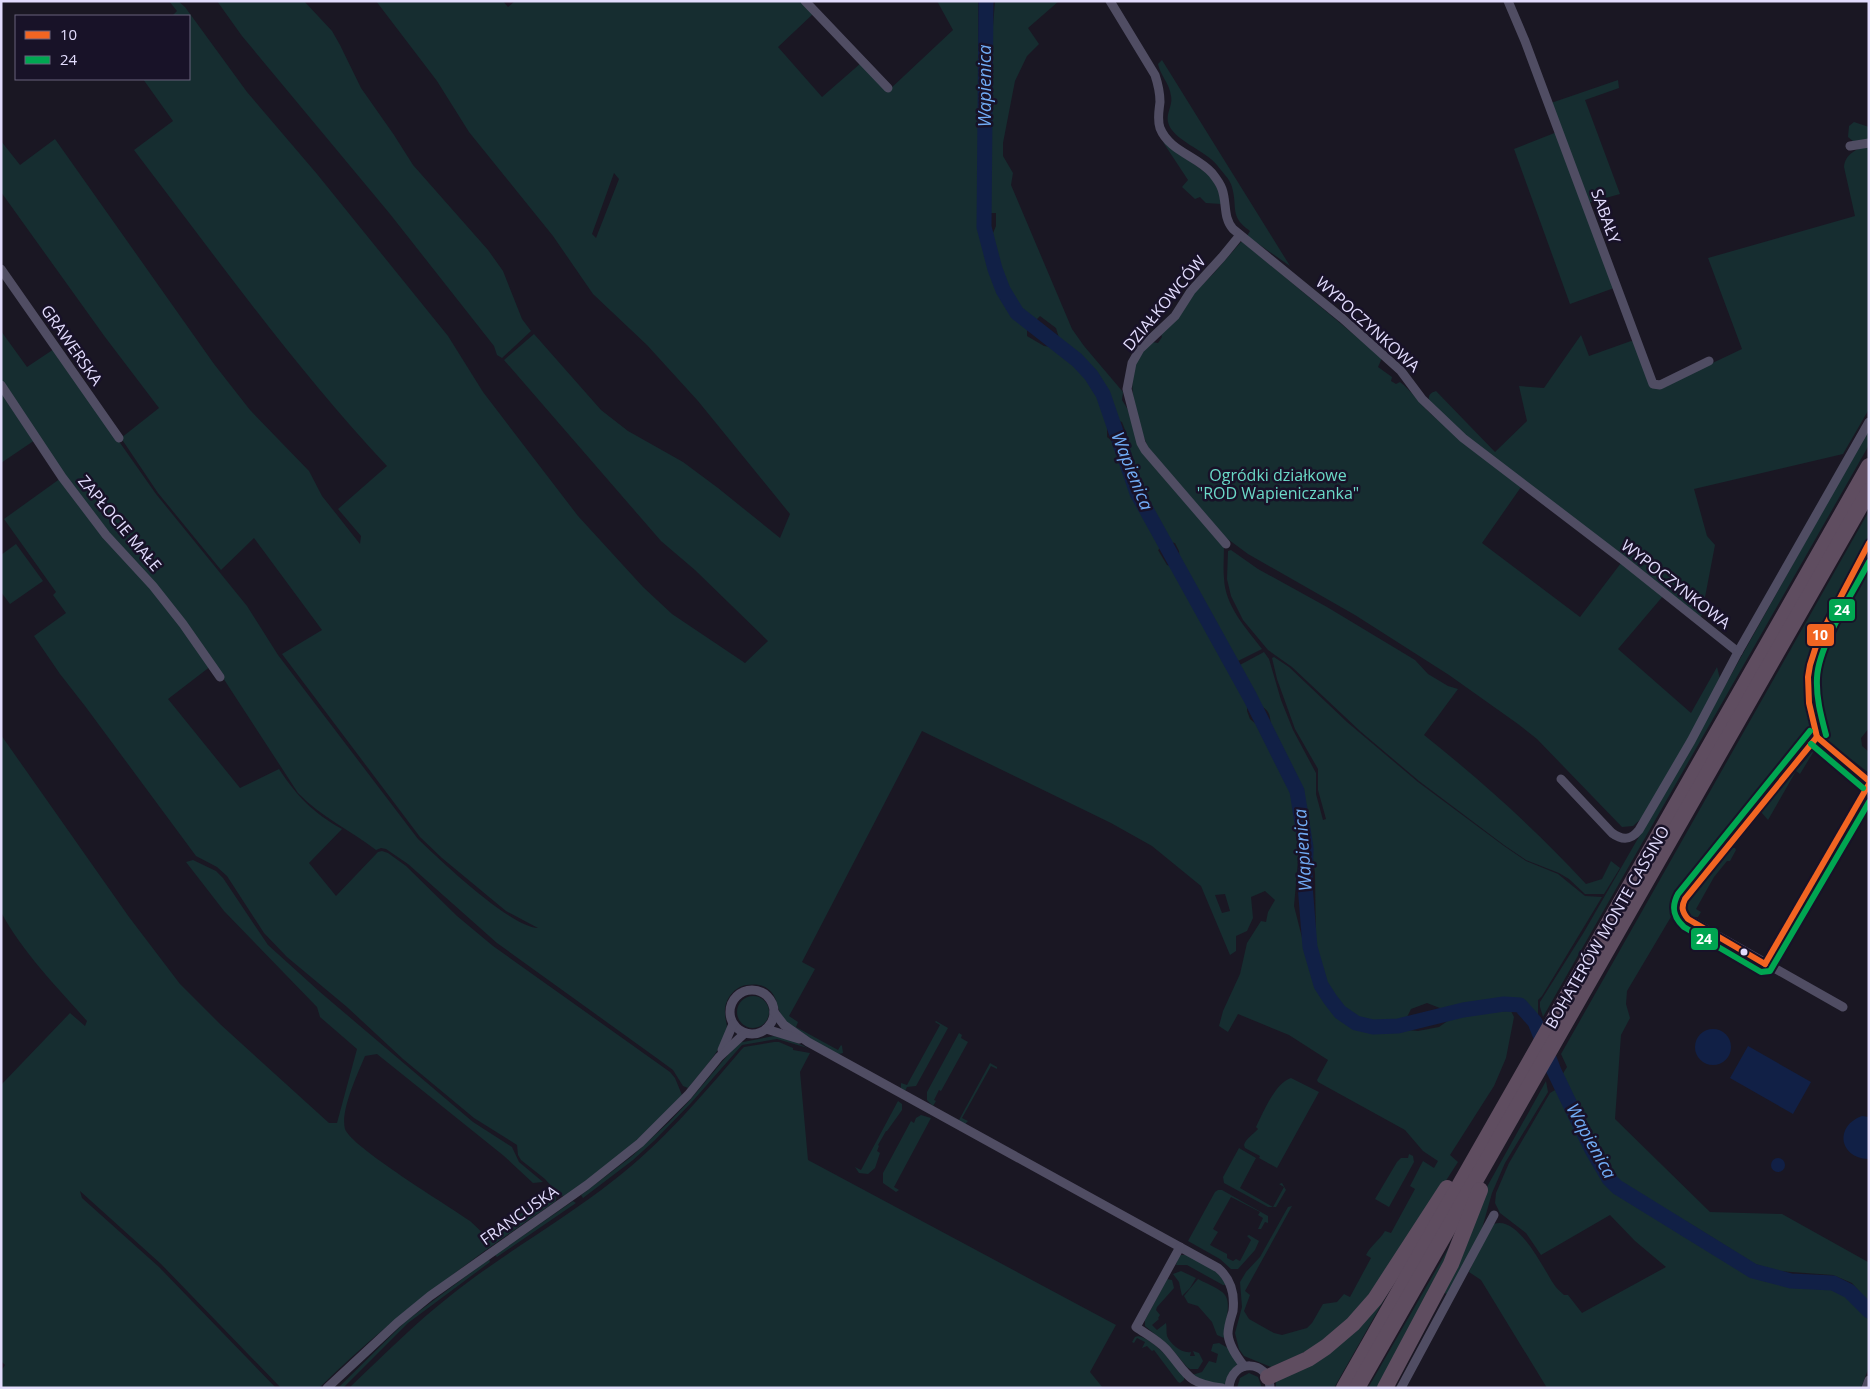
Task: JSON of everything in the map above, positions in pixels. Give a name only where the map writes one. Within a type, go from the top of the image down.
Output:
[{"type":"highway","name":"BOHATERÓW MONTE CASSINO","points":[[1344,1388],[1869,466]]},
{"type":"highway","name":"BOHATERÓW MONTE CASSINO","points":[[1358,1388],[1869,491]]},
{"type":"highway","points":[[1269,1382],[1326,1347],[1354,1324],[1374,1299],[1456,1174],[1504,1109]]},
{"type":"highway","points":[[1385,1388],[1454,1258],[1502,1136]]},
{"type":"street","points":[[805,1],[888,88]]},
{"type":"street","name":"WYPOCZYNKOWA","points":[[1110,1],[1155,75],[1159,87],[1158,117],[1162,133],[1174,146],[1203,164],[1218,181],[1222,190],[1227,220],[1230,225],[1342,318],[1402,371],[1427,404],[1463,438],[1624,561],[1738,652]]},
{"type":"street","name":"SABAŁY","points":[[1508,1],[1525,41],[1653,384],[1660,385],[1709,361]]},
{"type":"street","points":[[1850,146],[1869,143]]},
{"type":"street","name":"DZIAŁKOWCÓW","points":[[1226,544],[1145,450],[1141,443],[1127,389],[1129,372],[1140,350],[1175,316],[1191,291],[1240,235]]},
{"type":"street","name":"GRAWERSKA","points":[[1,269],[119,438]]},
{"type":"street","name":"ZAPŁOCIE MAŁE","points":[[1,385],[62,477],[106,535],[153,586],[184,624],[220,677]]},
{"type":"street","points":[[1561,780],[1612,833],[1620,838],[1627,839],[1634,836],[1691,741],[1738,652],[1869,422]]},
{"type":"street","points":[[1842,1007],[1688,918],[1682,913],[1681,908],[1685,899],[1817,738],[1808,691],[1808,677],[1812,660],[1818,640],[1869,543]]},
{"type":"street","points":[[808,1042],[766,1029],[752,1034],[745,1033],[733,1024],[730,1017],[732,1002],[736,996],[750,990],[764,993],[770,998],[774,1012],[784,1025],[808,1042],[1218,1268],[1231,1285],[1233,1300],[1228,1334],[1233,1349],[1244,1366]]},
{"type":"street","points":[[766,1029],[773,1018],[774,1012]]},
{"type":"street","name":"FRANCUSKA","points":[[719,1057],[733,1024]]},
{"type":"street","name":"FRANCUSKA","points":[[326,1388],[397,1323],[430,1296],[588,1185],[620,1160],[678,1106],[719,1057],[745,1033]]},
{"type":"street","points":[[1401,1388],[1494,1215]]},
{"type":"street","points":[[1180,1247],[1136,1327],[1158,1341],[1190,1379],[1203,1385],[1222,1388]]},
{"type":"street","points":[[1229,1388],[1231,1376],[1244,1366],[1255,1366],[1260,1369],[1269,1382]]},
{"type":"street","points":[[1866,1388],[1869,1380]]},
{"type":"green space","points":[[169,1],[178,1],[185,7],[247,92],[317,174],[448,336],[483,392],[578,516],[643,587],[672,614],[745,663],[768,641],[695,570],[661,541],[504,360],[534,334],[601,410],[628,431],[683,462],[780,538],[790,514],[698,401],[647,345],[593,294],[553,236],[469,132],[437,81],[376,1],[503,1],[508,7],[515,1],[803,1],[814,13],[778,47],[822,97],[861,63],[888,91],[953,30],[937,1],[978,1],[978,223],[997,293],[1014,316],[1027,327],[1027,336],[1044,346],[1057,348],[1084,373],[1098,394],[1109,422],[1107,437],[1115,443],[1135,494],[1162,547],[1158,550],[1167,565],[1173,567],[1247,701],[1247,711],[1250,719],[1262,729],[1280,760],[1297,809],[1300,837],[1294,906],[1309,965],[1317,986],[1334,1012],[1360,1028],[1379,1033],[1408,1030],[1418,1031],[1439,1027],[1449,1020],[1484,1012],[1511,1011],[1514,1017],[1506,1058],[1494,1086],[1450,1155],[1458,1162],[1371,1297],[1325,1343],[1271,1367],[1244,1356],[1239,1349],[1235,1333],[1242,1307],[1240,1282],[1246,1272],[1260,1257],[1288,1207],[1292,1206],[1245,1291],[1250,1295],[1244,1311],[1249,1319],[1274,1333],[1282,1335],[1307,1328],[1323,1304],[1337,1302],[1344,1294],[1350,1297],[1371,1258],[1366,1255],[1385,1231],[1391,1233],[1415,1189],[1410,1186],[1423,1161],[1434,1168],[1438,1161],[1423,1151],[1405,1130],[1318,1082],[1317,1080],[1328,1060],[1289,1035],[1238,1014],[1228,1032],[1219,1026],[1223,1011],[1240,974],[1247,943],[1261,921],[1266,922],[1268,912],[1275,900],[1265,891],[1251,897],[1253,918],[1247,931],[1236,936],[1236,951],[1230,955],[1201,886],[1152,846],[1111,823],[922,731],[802,962],[815,969],[789,1016],[798,1022],[796,1027],[838,1050],[841,1045],[843,1053],[839,1054],[808,1038],[786,1022],[780,1013],[774,995],[766,987],[746,985],[734,991],[728,999],[725,1008],[726,1035],[713,1056],[688,1088],[683,1086],[673,1070],[497,943],[408,864],[386,849],[376,850],[326,816],[298,793],[212,661],[108,534],[64,476],[1,381],[1,331],[27,367],[54,349],[156,494],[247,606],[278,655],[418,839],[458,876],[494,905],[526,925],[538,928],[506,911],[442,858],[420,837],[282,654],[322,630],[254,538],[221,570],[158,493],[121,438],[159,408],[105,337],[1,192],[1,141],[20,165],[55,139],[214,364],[250,410],[309,471],[322,496],[360,544],[361,536],[338,509],[387,466],[353,429],[288,351],[134,150],[173,121],[144,80],[190,80],[190,15],[173,15],[177,11]],"holes":[[[614,173],[619,179],[596,238],[592,234]],[[1225,894],[1230,911],[1222,913],[1215,895]]]},
{"type":"green space","points":[[217,1],[304,1],[332,31],[361,88],[413,165],[488,250],[503,271],[522,319],[531,331],[502,358],[497,355],[494,346],[390,214],[242,36]]},
{"type":"green space","points":[[995,1],[1059,1],[1028,28],[1039,44],[1027,56],[1015,81],[1003,143],[1003,156],[1013,173],[1011,185],[1072,329],[1123,392],[1122,400],[1130,413],[1136,439],[1224,547],[1224,578],[1228,598],[1243,625],[1262,649],[1236,662],[1180,565],[1179,551],[1175,543],[1169,542],[1136,483],[1124,445],[1127,435],[1122,422],[1117,420],[1107,394],[1096,374],[1059,338],[1056,328],[1040,316],[1036,320],[1021,308],[1007,287],[995,248],[993,233],[996,226],[996,213],[990,213],[989,77]]},
{"type":"green space","points":[[1162,60],[1290,266],[1247,236],[1250,231],[1239,221],[1235,212],[1234,195],[1228,178],[1212,160],[1182,140],[1171,128],[1168,122],[1171,103],[1170,92],[1158,64]]},
{"type":"green space","points":[[1618,80],[1619,88],[1585,100],[1620,194],[1588,203],[1551,103]]},
{"type":"green space","points":[[1854,122],[1869,127],[1869,139],[1854,142],[1848,137],[1849,126]]},
{"type":"green space","points":[[1557,132],[1614,288],[1570,304],[1514,149]]},
{"type":"green space","points":[[1163,142],[1209,175],[1220,192],[1221,204],[1206,203],[1200,197],[1195,199],[1182,187],[1188,180]]},
{"type":"green space","points":[[1869,146],[1869,409],[1843,454],[1694,489],[1707,536],[1715,545],[1701,618],[1464,435],[1429,402],[1430,395],[1436,391],[1495,452],[1527,421],[1519,386],[1544,388],[1581,335],[1589,356],[1631,341],[1634,342],[1651,385],[1662,387],[1742,349],[1708,258],[1855,216],[1844,167],[1845,162],[1852,152]]},
{"type":"green space","name":"Ogródki działkowe \"ROD Wapieniczanka\"","points":[[1241,242],[1382,358],[1378,367],[1392,377],[1391,381],[1396,384],[1400,382],[1442,424],[1521,487],[1482,543],[1580,617],[1621,563],[1663,596],[1618,649],[1691,713],[1717,667],[1721,683],[1643,817],[1633,826],[1622,827],[1537,739],[1449,675],[1355,615],[1248,554],[1225,537],[1149,449],[1138,420],[1133,398],[1132,387],[1135,364],[1152,342],[1158,343],[1162,337],[1161,334],[1191,296]]},
{"type":"green space","points":[[1,388],[35,440],[1,463]]},
{"type":"green space","points":[[1869,428],[1869,445],[1543,1017],[1540,1002],[1584,932],[1693,743]]},
{"type":"green space","points":[[61,478],[151,587],[211,666],[168,699],[240,788],[279,769],[292,788],[306,803],[322,817],[342,829],[309,863],[336,896],[378,852],[388,853],[406,866],[457,916],[493,946],[670,1072],[675,1078],[682,1095],[658,1121],[611,1163],[564,1196],[559,1195],[545,1179],[521,1160],[518,1155],[517,1145],[474,1118],[403,1059],[347,1007],[287,957],[264,933],[227,876],[217,867],[196,856],[60,674],[34,636],[66,613],[53,595],[56,592],[4,519]]},
{"type":"green space","points":[[1869,511],[1869,536],[1818,631],[1808,657],[1805,671],[1811,733],[1808,743],[1678,905],[1627,991],[1626,1004],[1630,1018],[1621,1035],[1615,1119],[1710,1212],[1782,1214],[1868,1262],[1869,1303],[1852,1283],[1833,1275],[1778,1271],[1755,1264],[1622,1184],[1609,1170],[1600,1155],[1562,1075],[1567,1067],[1561,1054]]},
{"type":"green space","points":[[16,544],[43,581],[10,604],[1,592],[1,555]]},
{"type":"green space","points":[[1231,550],[1258,569],[1327,607],[1415,660],[1428,674],[1448,686],[1458,689],[1424,735],[1508,806],[1586,884],[1602,879],[1611,861],[1620,868],[1604,894],[1585,894],[1569,879],[1526,860],[1504,845],[1419,781],[1360,731],[1292,667],[1268,650],[1243,620],[1231,596],[1227,579],[1228,551]]},
{"type":"green space","points":[[1869,552],[1869,728],[1861,738],[1862,746],[1869,752],[1869,773],[1825,739],[1814,711],[1813,669],[1824,638]]},
{"type":"green space","points":[[1264,652],[1269,659],[1281,700],[1293,730],[1316,773],[1316,794],[1323,820],[1326,819],[1318,790],[1318,769],[1295,729],[1277,679],[1272,658],[1274,657],[1289,667],[1347,722],[1418,782],[1504,846],[1526,861],[1558,874],[1585,896],[1602,897],[1538,1000],[1538,1020],[1527,1006],[1517,1001],[1445,1010],[1427,1003],[1411,1009],[1406,1019],[1387,1023],[1364,1021],[1350,1015],[1335,998],[1323,976],[1316,945],[1315,873],[1305,804],[1299,785],[1271,726],[1268,712],[1255,699],[1238,666]]},
{"type":"green space","points":[[1,735],[129,917],[180,984],[220,1024],[329,1123],[337,1123],[357,1049],[320,1017],[317,1007],[224,911],[186,862],[193,860],[216,871],[223,878],[268,945],[320,992],[473,1122],[512,1147],[519,1162],[543,1182],[533,1183],[504,1156],[377,1054],[365,1056],[347,1102],[344,1121],[345,1129],[351,1138],[402,1176],[470,1221],[487,1237],[552,1192],[556,1197],[556,1201],[463,1267],[404,1312],[319,1388],[281,1388],[161,1264],[80,1191],[82,1198],[159,1267],[276,1388],[1,1388],[1,1371],[5,1365],[1,1361],[1,1085],[70,1013],[85,1026],[87,1021],[30,956],[1,912]]},
{"type":"green space","points":[[1817,746],[1822,747],[1865,782],[1861,787],[1859,785],[1861,781],[1831,756],[1831,765],[1814,751],[1800,774],[1796,771],[1768,820],[1761,812]]},
{"type":"green space","points":[[1732,848],[1736,850],[1730,861],[1727,861],[1714,877],[1696,909],[1701,912],[1698,917],[1692,917],[1687,908],[1688,903]]},
{"type":"green space","points":[[753,996],[764,1001],[769,1012],[764,1023],[753,1028],[742,1023],[737,1012],[742,1001]]},
{"type":"green space","points":[[936,1021],[948,1028],[916,1086],[907,1087],[905,1091],[901,1088],[901,1083],[907,1085],[940,1025]]},
{"type":"green space","points":[[959,1033],[962,1035],[961,1038],[968,1042],[941,1091],[939,1090],[933,1106],[927,1100],[927,1092]]},
{"type":"green space","points":[[774,1036],[788,1039],[808,1048],[777,1039],[742,1045],[691,1103],[655,1140],[633,1160],[583,1198],[581,1195],[631,1157],[669,1122],[738,1043]]},
{"type":"green space","points":[[779,1042],[793,1048],[793,1050],[810,1053],[800,1072],[808,1160],[1116,1325],[1090,1372],[1103,1388],[349,1388],[411,1329],[450,1296],[490,1266],[594,1195],[632,1166],[681,1118],[744,1047]]},
{"type":"green space","points":[[990,1063],[997,1067],[997,1069],[991,1066],[962,1118],[968,1121],[965,1124],[959,1120]]},
{"type":"green space","points":[[1291,1078],[1319,1092],[1277,1168],[1259,1158],[1260,1156],[1245,1148],[1244,1145],[1248,1138],[1258,1129],[1256,1127],[1275,1092],[1285,1081]]},
{"type":"green space","points":[[1546,1081],[1548,1092],[1505,1163],[1492,1193],[1481,1232],[1448,1294],[1444,1293],[1488,1185]]},
{"type":"green space","points":[[1555,1090],[1559,1094],[1601,1179],[1615,1191],[1746,1273],[1763,1281],[1825,1288],[1843,1294],[1859,1308],[1869,1320],[1869,1367],[1861,1388],[1547,1388],[1481,1280],[1469,1272],[1481,1244],[1494,1224],[1503,1223],[1512,1227],[1521,1235],[1529,1244],[1555,1286],[1564,1295],[1568,1295],[1582,1313],[1666,1267],[1635,1241],[1610,1215],[1541,1255],[1526,1233],[1500,1213],[1495,1203],[1496,1193],[1509,1163],[1550,1093]]},
{"type":"green space","points":[[898,1101],[902,1104],[902,1110],[878,1145],[877,1151],[880,1153],[875,1168],[868,1174],[859,1173],[855,1167],[861,1170]]},
{"type":"green space","points":[[921,1115],[931,1118],[894,1187],[899,1190],[896,1192],[883,1183],[883,1173],[911,1121],[914,1123],[916,1118]]},
{"type":"green space","points":[[1239,1148],[1256,1158],[1240,1188],[1273,1207],[1268,1207],[1224,1183],[1223,1177]]},
{"type":"green space","points":[[1409,1154],[1413,1156],[1414,1162],[1389,1207],[1375,1199],[1397,1162],[1401,1158],[1408,1158]]},
{"type":"green space","points":[[1282,1183],[1286,1190],[1276,1207],[1273,1207],[1284,1187],[1279,1184]]},
{"type":"green space","points":[[1222,1190],[1268,1216],[1268,1223],[1265,1222],[1261,1229],[1258,1229],[1263,1218],[1258,1215],[1260,1212],[1231,1197],[1213,1229],[1218,1232],[1210,1245],[1227,1254],[1227,1258],[1233,1261],[1236,1259],[1240,1261],[1251,1240],[1247,1236],[1249,1235],[1259,1241],[1255,1250],[1238,1269],[1231,1269],[1220,1259],[1188,1241],[1215,1192]]},
{"type":"green space","points":[[573,1201],[576,1203],[497,1257],[495,1255]]},
{"type":"green space","points":[[1463,1223],[1377,1388],[1368,1388]]},
{"type":"green space","points":[[1418,1240],[1334,1388],[1276,1388],[1276,1379],[1306,1366]]},
{"type":"green space","points":[[1181,1255],[1186,1255],[1209,1267],[1223,1279],[1226,1285],[1187,1265],[1176,1265]]},
{"type":"green space","points":[[489,1259],[490,1262],[408,1323],[343,1388],[338,1388],[406,1321]]},
{"type":"green space","points":[[1181,1271],[1196,1278],[1182,1296],[1179,1282],[1173,1274]]},
{"type":"green space","points":[[1167,1279],[1172,1280],[1174,1288],[1157,1307],[1156,1310],[1160,1315],[1159,1319],[1152,1325],[1157,1330],[1166,1323],[1167,1336],[1174,1345],[1180,1350],[1191,1352],[1190,1356],[1195,1356],[1193,1351],[1199,1353],[1203,1361],[1198,1369],[1187,1367],[1169,1346],[1145,1326],[1145,1320]]},
{"type":"green space","points":[[1198,1279],[1220,1291],[1227,1299],[1228,1312],[1224,1338],[1217,1335],[1212,1322],[1198,1306],[1188,1303],[1184,1296]]},
{"type":"green space","points":[[1138,1336],[1157,1347],[1184,1377],[1184,1380],[1180,1383],[1178,1382],[1154,1350],[1152,1351],[1147,1346],[1142,1348],[1145,1342],[1137,1338],[1134,1343],[1132,1342]]},
{"type":"green space","points":[[1219,1343],[1228,1348],[1238,1364],[1229,1373],[1225,1385],[1210,1383],[1192,1375],[1202,1372],[1209,1361],[1216,1363],[1218,1354],[1211,1351],[1213,1344]]},
{"type":"green space","points":[[1249,1373],[1258,1377],[1262,1388],[1237,1388],[1240,1378]]},
{"type":"water","points":[[1713,1029],[1720,1030],[1726,1034],[1730,1040],[1730,1054],[1726,1060],[1720,1064],[1713,1065],[1706,1064],[1700,1060],[1696,1054],[1695,1047],[1696,1040],[1700,1034],[1706,1030]]},
{"type":"water","points":[[1748,1046],[1811,1082],[1793,1114],[1730,1078]]},
{"type":"water","points":[[1862,1116],[1869,1117],[1868,1159],[1851,1153],[1846,1148],[1844,1141],[1847,1127]]},
{"type":"water","points":[[1775,1158],[1781,1158],[1785,1165],[1781,1172],[1775,1172],[1771,1168],[1771,1162]]},
{"type":"waterway","name":"Wapienica","points":[[986,1],[984,227],[995,269],[1003,290],[1017,313],[1077,360],[1091,375],[1103,394],[1137,493],[1250,697],[1297,791],[1306,848],[1305,885],[1310,947],[1321,985],[1330,999],[1340,1012],[1356,1023],[1373,1027],[1398,1026],[1463,1010],[1504,1004],[1520,1005],[1535,1022],[1554,1071],[1592,1150],[1609,1179],[1617,1187],[1753,1271],[1791,1281],[1833,1283],[1849,1291],[1869,1311]]},
{"type":"transit line","name":"10","points":[[1817,737],[1809,703],[1808,677],[1810,665],[1818,640],[1869,543]]},
{"type":"transit line","name":"24","points":[[1826,735],[1817,693],[1819,665],[1837,619],[1869,562]]},
{"type":"transit line","name":"24","points":[[1810,731],[1678,894],[1674,903],[1674,912],[1680,923],[1761,972],[1770,971],[1869,802]]},
{"type":"transit line","name":"10","points":[[1817,737],[1869,781]]},
{"type":"transit line","name":"10","points":[[1765,964],[1688,919],[1683,912],[1683,905],[1685,899],[1817,737]]},
{"type":"transit line","name":"24","points":[[1811,744],[1863,788]]},
{"type":"transit line","name":"10","points":[[1765,964],[1869,784]]}]
